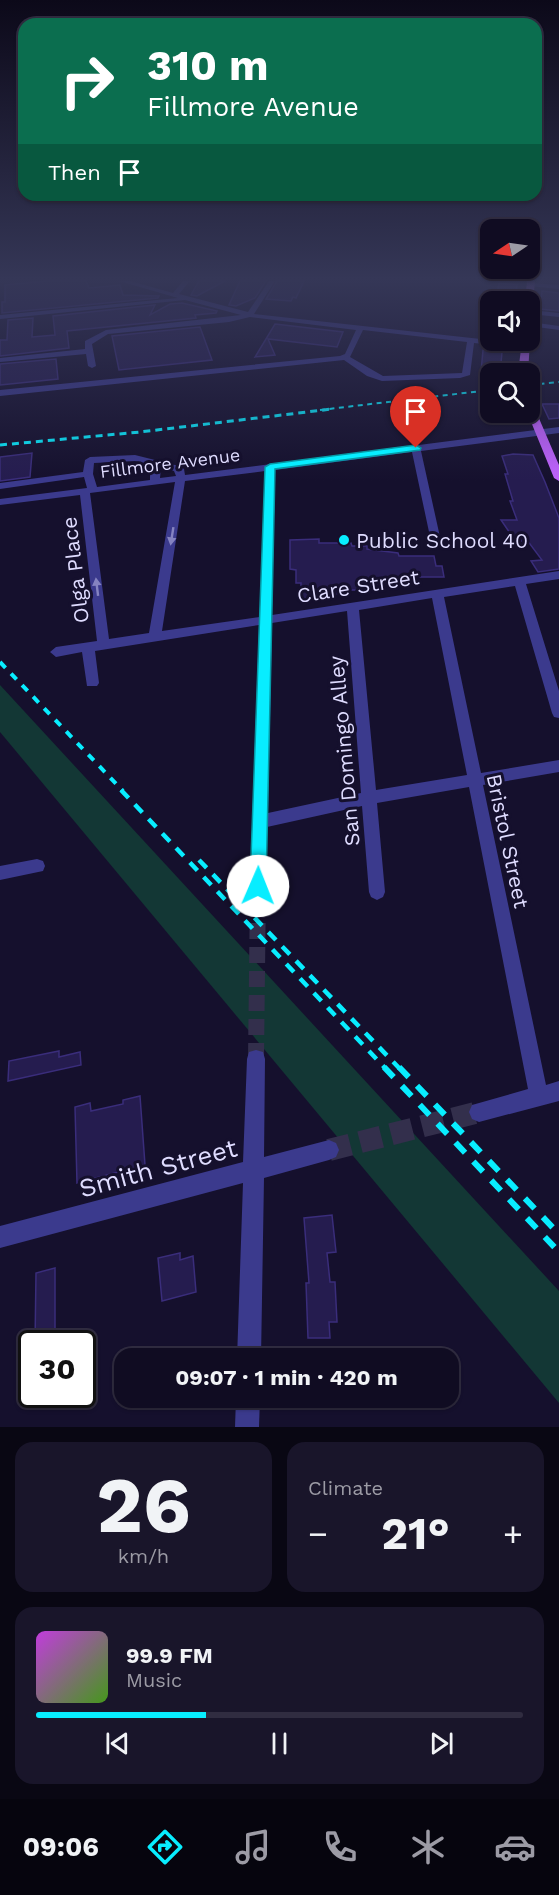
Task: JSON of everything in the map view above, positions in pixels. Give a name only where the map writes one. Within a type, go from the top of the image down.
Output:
[{"type":"main road","points":[[536,423],[559,478]]},
{"type":"street","points":[[89,348],[92,366]]},
{"type":"street","points":[[345,357],[352,348]]},
{"type":"street","points":[[0,393],[345,357],[370,374],[382,379],[460,376],[466,375],[470,348]]},
{"type":"street","points":[[0,360],[90,351]]},
{"type":"street","name":"Fillmore Avenue","points":[[0,502],[559,430]]},
{"type":"street","points":[[416,448],[437,546]]},
{"type":"street","points":[[0,486],[88,474],[90,460],[135,458],[179,469],[181,478],[155,636]]},
{"type":"street","points":[[155,482],[155,468],[162,465]]},
{"type":"street","points":[[258,886],[270,467]]},
{"type":"street","name":"Olga Place","points":[[88,474],[104,645]]},
{"type":"street","points":[[47,479],[50,495]]},
{"type":"street","name":"Clare Street","points":[[56,652],[559,574]]},
{"type":"street","points":[[519,581],[559,714]]},
{"type":"street","name":"Bristol Street","points":[[437,593],[539,1096]]},
{"type":"street","name":"San Domingo Alley","points":[[353,606],[377,892]]},
{"type":"street","points":[[88,647],[92,683]]},
{"type":"street","points":[[259,822],[368,798],[559,766]]},
{"type":"street","points":[[0,873],[37,866]]},
{"type":"street","points":[[249,1348],[256,1059]]},
{"type":"street","points":[[479,1112],[559,1091]]},
{"type":"street","name":"Smith Street","points":[[0,1238],[329,1150]]},
{"type":"street","points":[[247,1427],[248,1408]]},
{"type":"green space","points":[[0,685],[559,1291],[559,1403],[0,732]]},
{"type":"building","points":[[0,348],[69,348],[69,348],[0,356]]},
{"type":"building","points":[[114,348],[207,348],[212,360],[119,370]]},
{"type":"building","points":[[261,348],[272,348],[275,355],[255,357]]},
{"type":"building","points":[[483,351],[502,352],[501,363],[482,363]]},
{"type":"building","points":[[56,359],[58,379],[0,385],[0,364]]},
{"type":"building","points":[[542,404],[559,404],[559,418],[549,419]]},
{"type":"building","points":[[32,453],[30,477],[0,481],[0,457]]},
{"type":"building","points":[[533,455],[545,482],[559,518],[559,569],[538,572],[531,561],[542,560],[527,540],[516,542],[501,520],[517,520],[510,501],[513,501],[502,456]]},
{"type":"building","points":[[319,539],[319,543],[351,543],[352,546],[367,546],[367,549],[398,553],[399,556],[434,556],[436,566],[442,566],[444,577],[413,577],[413,580],[397,580],[398,584],[382,583],[382,587],[367,587],[367,590],[340,590],[340,594],[324,594],[324,598],[301,598],[301,583],[296,583],[296,570],[290,569],[290,540]]},
{"type":"building","points":[[59,1051],[59,1057],[80,1052],[81,1065],[8,1081],[9,1061]]},
{"type":"building","points":[[140,1096],[145,1165],[77,1183],[75,1107],[90,1103],[91,1111],[123,1104],[123,1100]]},
{"type":"building","points":[[332,1215],[336,1252],[327,1253],[330,1282],[335,1282],[337,1322],[329,1322],[330,1338],[308,1338],[306,1283],[309,1283],[304,1218]]},
{"type":"building","points":[[180,1253],[180,1260],[193,1256],[196,1292],[162,1301],[158,1258]]},
{"type":"building","points":[[55,1268],[55,1330],[35,1330],[36,1273]]},
{"type":"tunnel","points":[[256,1059],[258,886]]},
{"type":"tunnel","points":[[329,1150],[479,1112]]},
{"type":"railway","points":[[540,384],[559,382]]},
{"type":"railway","points":[[320,410],[480,391]]},
{"type":"railway","points":[[0,445],[140,432],[332,409]]},
{"type":"railway","points":[[0,662],[123,791]]},
{"type":"railway","points":[[121,790],[386,1069]]},
{"type":"railway","points":[[199,860],[400,1069]]},
{"type":"railway","points":[[384,1067],[559,1252]]},
{"type":"railway","points":[[399,1067],[559,1234]]},
{"type":"place","name":"Public School 40","points":[[344,540]]},
{"type":"route","points":[[258,886],[270,467],[416,448]]}]
